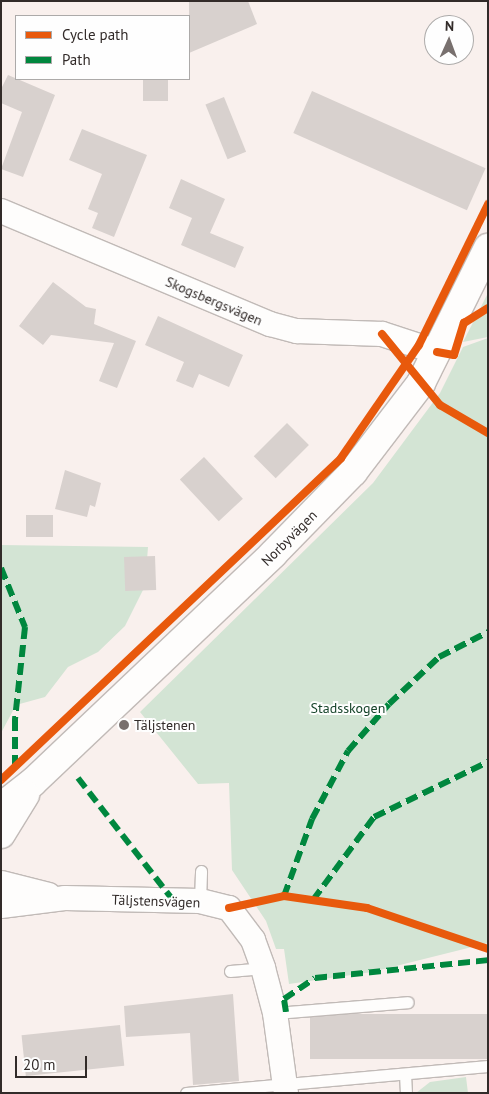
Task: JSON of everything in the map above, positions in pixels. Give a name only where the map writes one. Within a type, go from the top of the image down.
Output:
[{"type":"street","name":"Skogsbergsvägen","points":[[1,212],[270,324],[305,331],[382,334],[437,352]]},
{"type":"street","name":"Norbyvägen","points":[[1,807],[32,783],[274,554],[353,472],[420,383],[488,248]]},
{"type":"street","name":"Norbyvägen","points":[[1,834],[32,783]]},
{"type":"street","name":"Täljstensvägen","points":[[1,883],[65,898]]},
{"type":"street","name":"Täljstensvägen","points":[[1,906],[65,898],[200,901],[230,908],[253,940],[263,968],[275,1013],[285,1088]]},
{"type":"lane","points":[[200,901],[201,871]]},
{"type":"lane","points":[[230,971],[263,968]]},
{"type":"lane","points":[[275,1013],[408,1002]]},
{"type":"lane","points":[[186,1093],[285,1088],[488,1066]]},
{"type":"lane","points":[[405,1074],[406,1093]]},
{"type":"green space","points":[[488,293],[488,337],[463,342]]},
{"type":"green space","name":"Stadsskogen","points":[[488,338],[488,943],[372,972],[289,984],[284,949],[276,949],[266,921],[232,870],[229,783],[198,784],[140,712],[373,483],[440,393],[463,347]]},
{"type":"green space","points":[[1,545],[148,547],[145,586],[125,626],[98,652],[68,667],[45,697],[16,705],[1,733]]},
{"type":"green space","points":[[466,1077],[468,1093],[416,1093],[430,1082]]},
{"type":"building","points":[[189,1],[248,1],[257,24],[190,53]]},
{"type":"building","points":[[8,75],[15,78],[15,80],[20,80],[55,95],[23,177],[1,169],[22,112],[1,103],[1,89]]},
{"type":"building","points":[[143,80],[168,80],[168,101],[143,101]]},
{"type":"building","points":[[312,91],[486,168],[467,210],[293,133]]},
{"type":"building","points":[[224,97],[246,152],[228,159],[205,104]]},
{"type":"building","points":[[82,129],[147,155],[114,237],[92,228],[98,213],[88,209],[102,174],[69,160]]},
{"type":"building","points":[[181,179],[225,199],[210,233],[244,247],[235,268],[181,245],[192,218],[169,208]]},
{"type":"building","points":[[53,282],[86,307],[96,309],[94,324],[136,341],[117,388],[99,381],[114,343],[51,335],[43,345],[19,326]]},
{"type":"building","points":[[158,316],[243,355],[229,387],[199,374],[193,388],[176,381],[184,362],[145,345]]},
{"type":"building","points":[[287,423],[309,445],[276,478],[254,456]]},
{"type":"building","points":[[204,457],[243,499],[219,521],[180,480]]},
{"type":"building","points":[[65,470],[101,483],[95,507],[90,505],[87,517],[55,509]]},
{"type":"building","points":[[26,515],[53,515],[53,537],[26,537]]},
{"type":"building","points":[[155,556],[156,590],[125,591],[124,557]]},
{"type":"building","points":[[233,994],[239,1081],[193,1085],[190,1033],[126,1037],[124,1006]]},
{"type":"building","points":[[310,1014],[488,1014],[488,1059],[310,1059]]},
{"type":"building","points":[[120,1025],[124,1066],[26,1076],[22,1035]]},
{"type":"marked path","points":[[1,568],[25,627],[15,719],[15,764]]},
{"type":"marked path","points":[[284,896],[312,819],[348,751],[389,704],[439,657],[488,632]]},
{"type":"marked path","points":[[313,900],[374,817],[488,762]]},
{"type":"marked path","points":[[78,778],[173,900]]},
{"type":"marked path","points":[[286,1012],[284,999],[315,978],[488,960]]},
{"type":"cycle path","points":[[1,780],[341,458],[419,345],[488,204]]},
{"type":"cycle path","points":[[437,352],[454,355],[464,323],[488,308]]},
{"type":"cycle path","points":[[382,334],[440,405],[488,433]]},
{"type":"cycle path","points":[[229,908],[284,896],[367,908],[488,949]]},
{"type":"place","name":"Täljstenen","points":[[124,725]]}]
